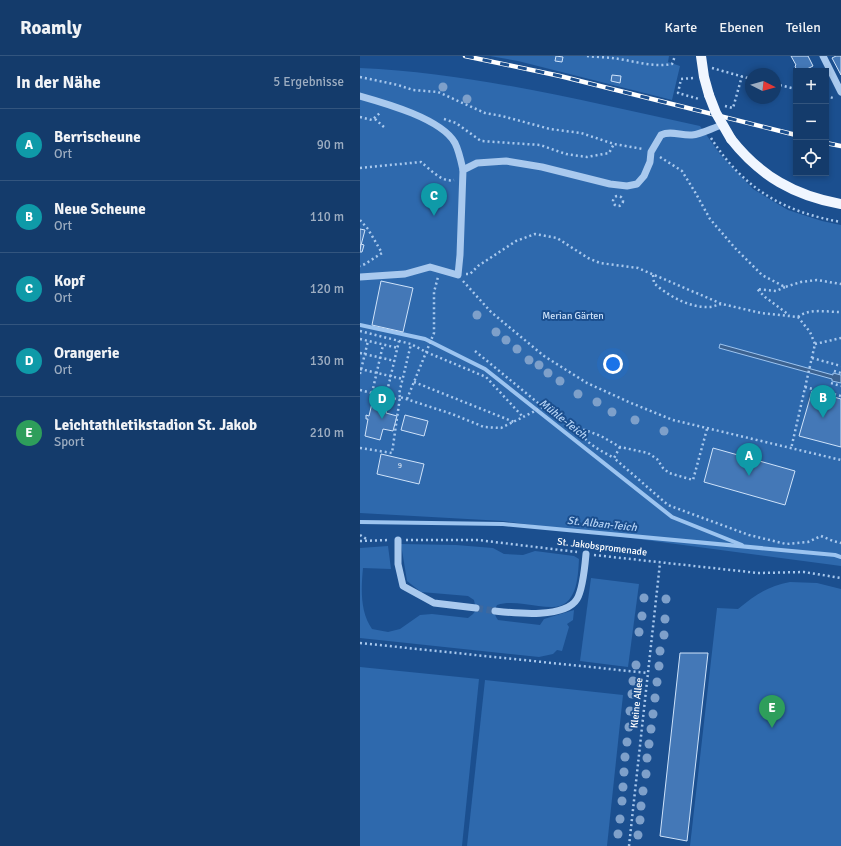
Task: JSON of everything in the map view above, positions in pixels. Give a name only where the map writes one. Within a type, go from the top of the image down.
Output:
[{"type":"main road","points":[[702,61],[709,96],[722,125],[731,139],[749,160],[777,182],[809,197],[841,204]]},
{"type":"street","points":[[823,56],[841,92]]},
{"type":"street","points":[[360,96],[396,106],[434,124],[446,133],[454,142],[463,173],[458,275],[430,267],[406,274],[360,277]]},
{"type":"street","points":[[463,173],[476,163],[506,161],[542,166],[610,184],[627,186],[637,184],[644,176],[650,162],[651,152],[661,135],[665,133],[694,135],[722,125]]},
{"type":"street","points":[[398,540],[398,564],[403,586],[434,603],[476,608]]},
{"type":"street","points":[[495,611],[519,614],[545,613],[568,607],[577,599],[583,577],[586,554]]},
{"type":"path","points":[[587,56],[665,65],[672,64],[675,56]]},
{"type":"path","points":[[702,61],[745,76]]},
{"type":"path","points":[[360,77],[398,85],[412,90],[438,92],[485,113],[550,129],[581,133],[614,144],[651,152],[682,171],[710,219],[735,248],[762,275],[785,286]]},
{"type":"path","points":[[781,85],[793,88]]},
{"type":"path","points":[[375,119],[380,113],[396,106]]},
{"type":"path","points":[[360,118],[375,119],[386,128]]},
{"type":"path","points":[[434,124],[442,118],[447,119],[456,123],[481,141],[540,145],[566,154],[587,157],[609,153],[614,144]]},
{"type":"path","points":[[360,168],[421,162],[443,179],[451,180],[463,173]]},
{"type":"path","points":[[360,220],[368,229],[382,253],[360,266]]},
{"type":"path","points":[[458,275],[470,274],[478,266],[516,241],[535,234],[556,238],[588,258],[600,263],[638,268],[722,304],[761,313],[798,317],[810,332],[815,344],[791,449]]},
{"type":"path","points":[[407,399],[434,333],[434,292],[439,270]]},
{"type":"path","points":[[458,275],[491,312],[544,356],[587,383],[673,420],[841,460]]},
{"type":"path","points":[[653,275],[654,283],[660,289],[694,306],[710,307],[722,304]]},
{"type":"path","points":[[790,315],[765,297],[758,289],[776,291],[785,286],[817,280],[841,284]]},
{"type":"path","points":[[798,317],[811,311],[841,312]]},
{"type":"path","points":[[360,331],[411,344],[426,352],[486,377],[523,417]]},
{"type":"path","points":[[815,344],[841,338]]},
{"type":"path","points":[[360,339],[398,348]]},
{"type":"path","points":[[360,374],[368,341]]},
{"type":"path","points":[[386,396],[399,341]]},
{"type":"path","points":[[360,448],[392,453],[400,398],[399,394],[411,344]]},
{"type":"path","points":[[372,393],[383,345]]},
{"type":"path","points":[[475,351],[543,407],[569,426],[601,436],[620,447],[648,453],[657,458],[663,468],[669,473],[693,480],[707,429]]},
{"type":"path","points":[[360,353],[395,361]]},
{"type":"path","points":[[812,358],[841,366]]},
{"type":"path","points":[[361,370],[403,379]]},
{"type":"path","points":[[834,371],[841,373]]},
{"type":"path","points":[[414,382],[514,422]]},
{"type":"path","points":[[831,383],[841,386]]},
{"type":"path","points":[[805,387],[841,396]]},
{"type":"path","points":[[360,390],[407,399],[452,414],[484,427],[502,428],[543,407]]},
{"type":"path","points":[[580,430],[582,437],[614,458],[668,505],[749,535],[786,544],[808,542],[821,536],[841,543]]},
{"type":"path","points":[[614,458],[620,447]]},
{"type":"path","points":[[360,535],[369,541]]},
{"type":"path","name":"St. Jakobspromenade","points":[[360,541],[478,540],[660,563],[758,573],[804,572],[841,578]]},
{"type":"path","name":"Kleine Allee","points":[[629,846],[660,563]]},
{"type":"path","points":[[360,643],[648,673]]},
{"type":"green space","points":[[490,56],[669,56],[668,62],[680,66],[672,100],[518,61]]},
{"type":"green space","name":"Merian Gärten","points":[[360,68],[403,71],[489,82],[574,98],[700,126],[720,154],[753,189],[788,210],[822,221],[841,225],[841,566],[503,521],[360,513]]},
{"type":"green space","points":[[401,544],[456,545],[493,548],[504,554],[523,555],[535,551],[574,556],[579,559],[577,583],[571,597],[567,602],[560,606],[552,607],[504,603],[497,605],[495,611],[495,615],[498,620],[540,625],[544,619],[574,610],[573,620],[567,624],[569,627],[562,651],[557,650],[553,654],[539,657],[360,638],[360,548],[388,546],[391,569],[363,568],[363,608],[372,629],[388,632],[400,629],[420,615],[432,614],[468,618],[476,610],[474,600],[468,596],[421,592],[407,581]]},
{"type":"green space","points":[[591,578],[639,584],[628,667],[580,661]]},
{"type":"green space","points":[[790,582],[817,583],[841,589],[841,846],[690,846],[717,608],[738,609],[750,599],[762,592],[775,586]]},
{"type":"green space","points":[[360,667],[479,679],[462,846],[360,846]]},
{"type":"green space","points":[[485,680],[623,695],[607,846],[467,846]]},
{"type":"shaded area","points":[[720,344],[833,375],[833,373],[841,375],[841,383],[832,381],[832,379],[719,348]]},
{"type":"building","points":[[556,56],[563,57],[562,62],[555,61]]},
{"type":"building","points":[[791,56],[808,56],[813,66],[809,68],[796,68],[796,65]]},
{"type":"building","points":[[841,56],[841,75],[832,58]]},
{"type":"building","points":[[612,75],[621,76],[620,83],[611,81]]},
{"type":"building","points":[[360,229],[365,230],[360,249]]},
{"type":"building","points":[[361,244],[364,245],[362,252],[360,252]]},
{"type":"building","points":[[381,281],[413,288],[403,332],[372,325]]},
{"type":"building","points":[[812,391],[841,399],[841,447],[799,436]]},
{"type":"building","points":[[373,399],[389,402],[386,413],[397,416],[393,431],[383,429],[380,440],[365,436],[368,419],[366,419],[366,415],[369,416]]},
{"type":"building","points":[[405,415],[428,421],[424,436],[401,430]]},
{"type":"building","points":[[713,448],[795,471],[785,505],[704,482]]},
{"type":"building","points":[[381,454],[424,464],[419,484],[377,474]]},
{"type":"building","points":[[680,653],[708,653],[687,841],[660,836]]},
{"type":"waterway","name":"Mühle-Teich","points":[[360,325],[425,339],[485,369],[672,517],[742,545]]},
{"type":"waterway","name":"St. Alban-Teich","points":[[360,522],[503,524],[835,555],[841,557]]},
{"type":"tunnel","points":[[476,608],[495,611]]},
{"type":"railway","points":[[465,56],[560,76],[793,134]]},
{"type":"railway","points":[[829,144],[841,146]]},
{"type":"place","name":"Kopf","points":[[434,216]]},
{"type":"place","name":"Neue Scheune","points":[[823,418]]},
{"type":"place","name":"Orangerie","points":[[382,419]]},
{"type":"place","name":"Berrischeune","points":[[749,476]]},
{"type":"place","name":"Leichtathletikstadion St. Jakob","points":[[772,728]]}]
